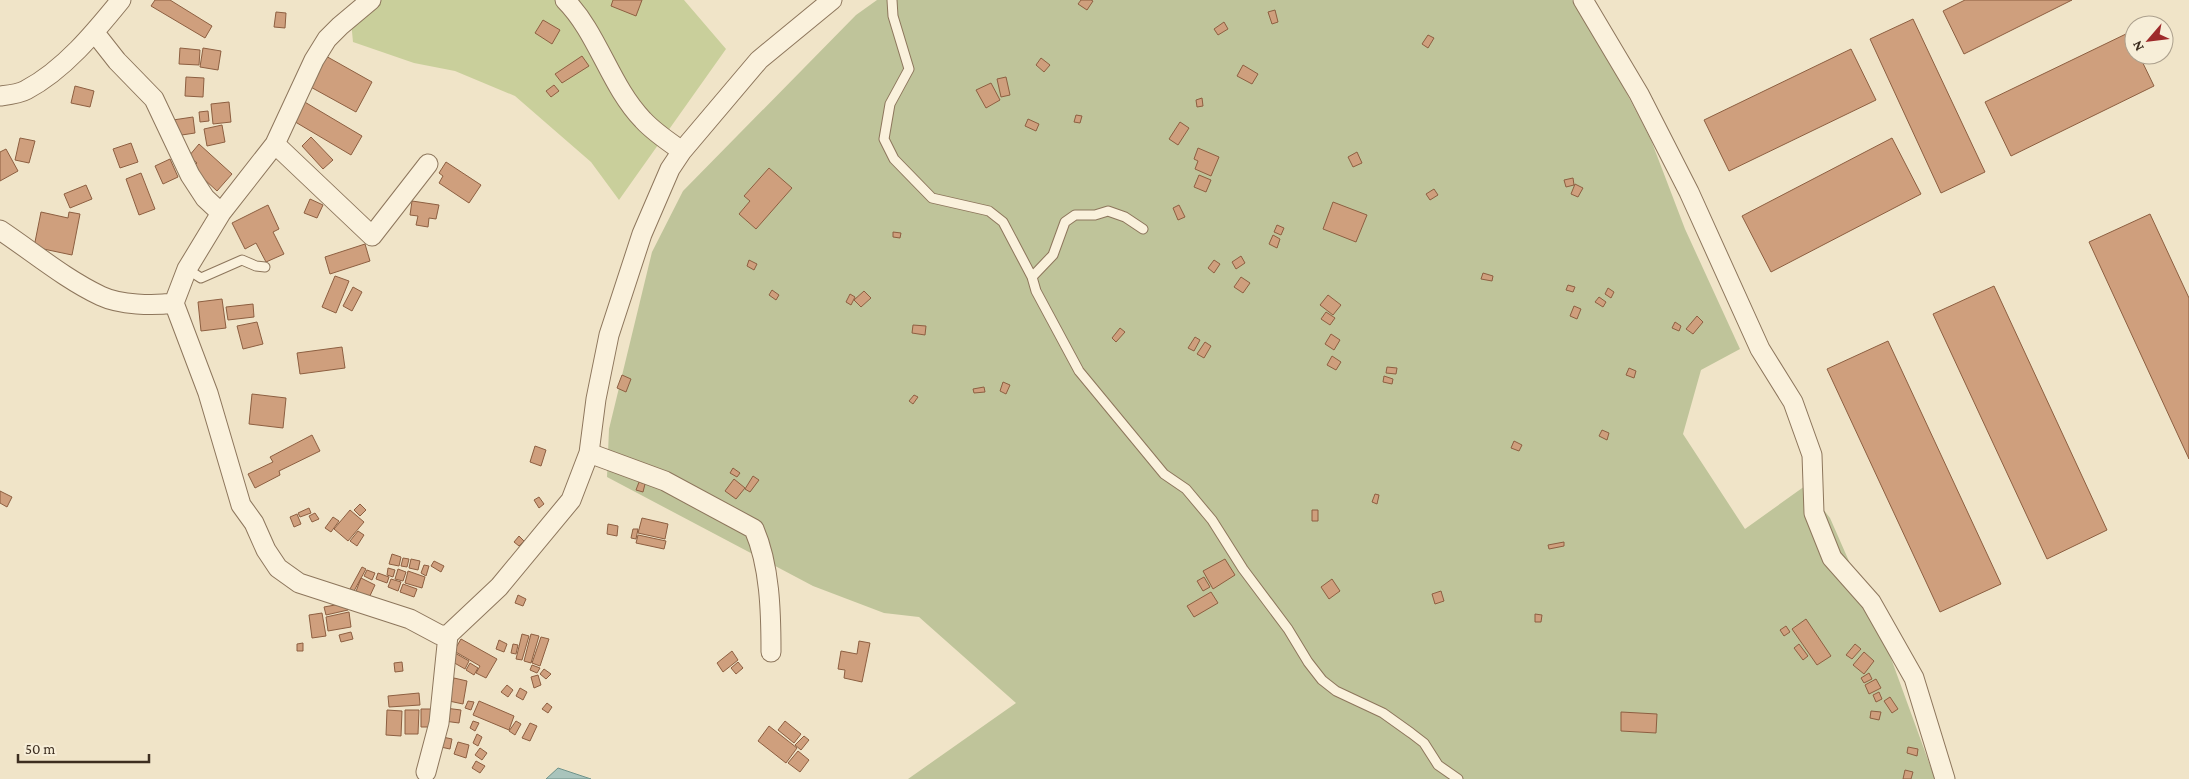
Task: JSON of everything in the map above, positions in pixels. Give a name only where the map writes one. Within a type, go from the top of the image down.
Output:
[{"type":"street","points":[[0,96],[25,91],[56,69],[94,33],[121,0]]},
{"type":"street","points":[[370,0],[327,39],[314,60],[275,144],[221,213],[187,269],[174,303],[208,393],[241,505],[254,523],[266,550],[278,568],[299,583],[410,619],[440,635],[448,635]]},
{"type":"street","points":[[565,0],[580,15],[608,68],[642,119],[682,151]]},
{"type":"street","points":[[426,772],[439,723],[448,635],[499,587],[571,500],[589,453],[596,399],[609,335],[642,234],[670,169],[682,151],[758,60],[832,0]]},
{"type":"street","points":[[1583,0],[1639,94],[1690,192],[1760,349],[1793,402],[1812,455],[1814,513],[1832,558],[1871,602],[1914,678],[1944,779]]},
{"type":"street","points":[[94,33],[117,61],[154,99],[190,175],[205,198],[221,213]]},
{"type":"street","points":[[275,144],[372,236],[428,164]]},
{"type":"street","points":[[0,230],[66,276],[103,297],[152,306],[174,303]]},
{"type":"street","points":[[589,453],[665,481],[754,529],[766,576],[771,614],[771,652]]},
{"type":"lane","points":[[892,0],[893,16],[909,69],[890,104],[884,139],[894,159],[932,198],[989,211],[1003,222],[1032,277],[1036,291],[1079,371],[1164,474],[1186,490],[1212,520],[1242,569],[1288,629],[1308,662],[1322,680],[1336,691],[1383,713],[1411,732],[1424,743],[1438,765],[1458,779]]},
{"type":"lane","points":[[1032,277],[1053,255],[1065,222],[1075,215],[1095,215],[1108,211],[1125,217],[1143,229]]},
{"type":"lane","points":[[187,269],[201,278],[242,260],[265,268]]},
{"type":"green space","points":[[375,0],[684,0],[726,49],[619,200],[591,162],[515,96],[455,71],[414,63],[353,42],[351,21]]},
{"type":"green space","points":[[877,0],[1572,0],[1593,29],[1651,140],[1685,229],[1740,349],[1701,370],[1683,434],[1745,529],[1805,486],[1830,518],[1888,650],[1935,779],[908,779],[1016,703],[919,617],[884,613],[813,586],[607,477],[609,429],[652,252],[683,191],[856,15]]},
{"type":"water","points":[[558,768],[591,779],[546,779]]},
{"type":"building","points":[[155,0],[170,0],[212,26],[205,38],[151,6]]},
{"type":"building","points":[[613,0],[642,0],[636,16],[611,6]]},
{"type":"building","points":[[1081,0],[1093,1],[1087,10],[1078,4]]},
{"type":"building","points":[[1965,0],[2072,0],[1964,54],[1943,11]]},
{"type":"building","points":[[1275,10],[1278,22],[1272,24],[1268,12]]},
{"type":"building","points":[[276,12],[286,13],[285,28],[274,27]]},
{"type":"building","points":[[1913,19],[1985,172],[1941,193],[1870,39]]},
{"type":"building","points":[[543,20],[560,30],[552,44],[535,33]]},
{"type":"building","points":[[1224,22],[1228,29],[1218,35],[1214,29]]},
{"type":"building","points":[[1428,35],[1434,38],[1428,48],[1422,44]]},
{"type":"building","points":[[2124,35],[2124,65],[2144,65],[2154,86],[2011,156],[1985,102]]},
{"type":"building","points":[[180,48],[200,50],[199,65],[179,64]]},
{"type":"building","points":[[203,48],[221,51],[218,70],[200,67]]},
{"type":"building","points":[[1851,49],[1876,100],[1729,171],[1704,120]]},
{"type":"building","points":[[324,55],[372,82],[356,112],[307,85]]},
{"type":"building","points":[[582,56],[589,66],[562,83],[555,74]]},
{"type":"building","points":[[1041,58],[1050,65],[1044,72],[1036,65]]},
{"type":"building","points":[[1243,65],[1258,74],[1252,84],[1237,76]]},
{"type":"building","points":[[186,77],[204,78],[203,97],[185,96]]},
{"type":"building","points":[[1006,77],[1010,95],[1001,97],[997,79]]},
{"type":"building","points":[[991,83],[1000,100],[986,108],[976,90]]},
{"type":"building","points":[[554,85],[559,91],[551,97],[546,91]]},
{"type":"building","points":[[75,86],[94,91],[90,107],[71,103]]},
{"type":"building","points":[[1202,98],[1203,106],[1197,107],[1196,100]]},
{"type":"building","points":[[303,101],[362,136],[351,155],[292,120]]},
{"type":"building","points":[[229,102],[231,122],[213,124],[211,104]]},
{"type":"building","points":[[208,111],[209,121],[200,122],[199,112]]},
{"type":"building","points":[[1076,115],[1082,116],[1080,123],[1074,122]]},
{"type":"building","points":[[193,117],[195,133],[175,136],[173,120]]},
{"type":"building","points":[[1028,119],[1039,124],[1036,131],[1025,126]]},
{"type":"building","points":[[1180,122],[1189,128],[1178,145],[1169,139]]},
{"type":"building","points":[[222,125],[225,142],[207,146],[204,129]]},
{"type":"building","points":[[311,137],[333,160],[323,169],[302,146]]},
{"type":"building","points":[[20,138],[35,141],[29,163],[15,160]]},
{"type":"building","points":[[1892,138],[1921,194],[1771,272],[1742,216]]},
{"type":"building","points":[[131,143],[138,162],[120,168],[113,149]]},
{"type":"building","points":[[199,144],[232,174],[217,191],[192,168],[197,163],[189,156]]},
{"type":"building","points":[[1198,148],[1219,157],[1211,176],[1195,169],[1198,161],[1194,159]]},
{"type":"building","points":[[6,149],[18,171],[0,181],[0,152]]},
{"type":"building","points":[[1357,152],[1362,163],[1353,167],[1348,157]]},
{"type":"building","points":[[170,159],[178,177],[163,184],[155,166]]},
{"type":"building","points":[[446,162],[481,185],[469,203],[439,183],[443,176],[439,173]]},
{"type":"building","points":[[769,168],[792,188],[756,229],[739,214],[750,201],[744,196]]},
{"type":"building","points":[[141,173],[155,209],[139,215],[126,179]]},
{"type":"building","points":[[1199,175],[1211,180],[1206,192],[1194,187]]},
{"type":"building","points":[[1573,178],[1574,185],[1566,187],[1564,180]]},
{"type":"building","points":[[1575,184],[1583,188],[1578,197],[1571,194]]},
{"type":"building","points":[[86,185],[92,199],[70,208],[64,194]]},
{"type":"building","points":[[1434,189],[1438,195],[1430,200],[1426,194]]},
{"type":"building","points":[[310,199],[323,205],[317,218],[304,213]]},
{"type":"building","points":[[412,201],[439,205],[436,219],[429,218],[428,227],[416,225],[418,216],[410,215]]},
{"type":"building","points":[[1333,202],[1367,215],[1356,242],[1323,229]]},
{"type":"building","points":[[268,205],[279,229],[273,232],[284,254],[266,262],[256,243],[245,249],[232,223]]},
{"type":"building","points":[[1179,205],[1185,217],[1178,220],[1173,208]]},
{"type":"building","points":[[41,212],[68,218],[69,212],[80,214],[72,255],[34,247]]},
{"type":"building","points":[[2150,214],[2189,298],[2189,459],[2089,242]]},
{"type":"building","points":[[1277,225],[1284,228],[1281,235],[1274,232]]},
{"type":"building","points":[[893,232],[901,233],[900,238],[893,237]]},
{"type":"building","points":[[1273,235],[1280,239],[1277,248],[1269,244]]},
{"type":"building","points":[[365,244],[370,261],[330,274],[325,257]]},
{"type":"building","points":[[1241,256],[1245,263],[1236,269],[1232,262]]},
{"type":"building","points":[[749,260],[757,264],[754,270],[747,266]]},
{"type":"building","points":[[1214,260],[1220,264],[1214,273],[1208,268]]},
{"type":"building","points":[[1483,273],[1493,276],[1492,281],[1481,279]]},
{"type":"building","points":[[335,276],[349,281],[336,313],[322,307]]},
{"type":"building","points":[[1241,277],[1250,283],[1243,293],[1234,287]]},
{"type":"building","points":[[1568,285],[1575,287],[1573,292],[1566,290]]},
{"type":"building","points":[[1994,286],[2107,530],[2047,559],[1933,314]]},
{"type":"building","points":[[353,287],[362,292],[352,311],[343,306]]},
{"type":"building","points":[[1608,288],[1614,292],[1611,298],[1605,294]]},
{"type":"building","points":[[772,290],[779,295],[776,300],[769,295]]},
{"type":"building","points":[[864,291],[871,298],[861,307],[854,300]]},
{"type":"building","points":[[850,294],[855,297],[851,305],[846,302]]},
{"type":"building","points":[[1328,295],[1341,305],[1333,315],[1320,305]]},
{"type":"building","points":[[1599,297],[1606,302],[1603,307],[1595,302]]},
{"type":"building","points":[[222,299],[226,328],[201,331],[198,302]]},
{"type":"building","points":[[253,304],[254,317],[228,320],[226,307]]},
{"type":"building","points":[[1574,306],[1581,309],[1577,319],[1570,316]]},
{"type":"building","points":[[1326,312],[1335,318],[1330,325],[1321,319]]},
{"type":"building","points":[[1697,316],[1703,322],[1693,334],[1686,329]]},
{"type":"building","points":[[257,322],[263,344],[243,349],[237,326]]},
{"type":"building","points":[[1675,322],[1681,326],[1679,331],[1672,328]]},
{"type":"building","points":[[913,325],[926,326],[925,335],[912,333]]},
{"type":"building","points":[[1120,328],[1125,332],[1116,342],[1112,338]]},
{"type":"building","points":[[1331,334],[1340,340],[1334,350],[1325,344]]},
{"type":"building","points":[[1195,337],[1200,340],[1194,351],[1188,348]]},
{"type":"building","points":[[1888,341],[2001,584],[1940,612],[1827,369]]},
{"type":"building","points":[[1205,342],[1211,346],[1204,358],[1197,354]]},
{"type":"building","points":[[342,347],[345,368],[300,374],[297,353]]},
{"type":"building","points":[[1332,356],[1341,362],[1336,370],[1327,365]]},
{"type":"building","points":[[1387,367],[1397,368],[1396,374],[1386,373]]},
{"type":"building","points":[[1629,368],[1636,371],[1634,378],[1626,375]]},
{"type":"building","points":[[622,375],[631,379],[626,392],[617,388]]},
{"type":"building","points":[[1384,376],[1393,379],[1392,384],[1383,382]]},
{"type":"building","points":[[1003,382],[1010,385],[1006,394],[1000,391]]},
{"type":"building","points":[[984,387],[985,392],[974,393],[973,389]]},
{"type":"building","points":[[252,394],[286,398],[283,428],[249,424]]},
{"type":"building","points":[[914,395],[918,397],[913,404],[909,401]]},
{"type":"building","points":[[1602,430],[1609,433],[1607,440],[1599,436]]},
{"type":"building","points":[[312,435],[320,451],[279,471],[280,475],[255,488],[248,474],[273,462],[270,457]]},
{"type":"building","points":[[1514,441],[1522,445],[1519,451],[1511,448]]},
{"type":"building","points":[[535,446],[546,450],[541,466],[530,462]]},
{"type":"building","points":[[733,468],[740,473],[737,477],[730,473]]},
{"type":"building","points":[[753,476],[759,480],[750,492],[745,489]]},
{"type":"building","points":[[734,479],[745,488],[736,499],[725,491]]},
{"type":"building","points":[[639,482],[645,484],[643,492],[636,490]]},
{"type":"building","points":[[0,491],[12,497],[7,507],[0,503]]},
{"type":"building","points":[[1375,494],[1379,495],[1377,504],[1372,502]]},
{"type":"building","points":[[539,497],[544,504],[539,508],[534,500]]},
{"type":"building","points":[[360,504],[366,510],[360,516],[354,510]]},
{"type":"building","points":[[309,508],[311,513],[300,517],[298,513]]},
{"type":"building","points":[[350,510],[364,522],[348,541],[334,529]]},
{"type":"building","points":[[1312,510],[1318,510],[1318,521],[1312,521]]},
{"type":"building","points":[[315,513],[319,519],[312,522],[309,516]]},
{"type":"building","points":[[297,514],[301,524],[294,527],[290,517]]},
{"type":"building","points":[[333,517],[339,521],[331,532],[325,528]]},
{"type":"building","points":[[642,518],[668,524],[665,539],[638,533]]},
{"type":"building","points":[[608,524],[618,526],[617,536],[607,534]]},
{"type":"building","points":[[633,529],[638,529],[636,539],[631,538]]},
{"type":"building","points":[[358,531],[364,535],[357,546],[350,541]]},
{"type":"building","points":[[638,535],[666,541],[664,549],[636,543]]},
{"type":"building","points":[[519,536],[524,541],[519,546],[514,542]]},
{"type":"building","points":[[1564,542],[1564,546],[1549,549],[1548,545]]},
{"type":"building","points":[[392,554],[401,557],[399,566],[389,564]]},
{"type":"building","points":[[403,558],[409,559],[407,567],[401,566]]},
{"type":"building","points":[[411,559],[420,561],[418,570],[409,568]]},
{"type":"building","points":[[1225,559],[1235,575],[1213,589],[1203,571]]},
{"type":"building","points":[[434,561],[444,566],[441,572],[431,566]]},
{"type":"building","points":[[424,565],[429,566],[426,576],[421,573]]},
{"type":"building","points":[[362,567],[366,569],[354,591],[350,589]]},
{"type":"building","points":[[388,568],[395,570],[393,577],[387,575]]},
{"type":"building","points":[[398,569],[406,572],[403,581],[395,579]]},
{"type":"building","points":[[367,570],[375,573],[372,580],[364,576]]},
{"type":"building","points":[[408,571],[425,577],[422,588],[405,583]]},
{"type":"building","points":[[378,573],[389,577],[387,583],[376,579]]},
{"type":"building","points":[[1204,577],[1210,587],[1203,591],[1197,581]]},
{"type":"building","points":[[361,578],[375,585],[368,600],[355,594]]},
{"type":"building","points":[[391,579],[401,582],[398,591],[388,587]]},
{"type":"building","points":[[1332,579],[1340,591],[1329,599],[1321,587]]},
{"type":"building","points":[[403,584],[417,589],[414,597],[400,592]]},
{"type":"building","points":[[1441,591],[1444,601],[1435,604],[1432,594]]},
{"type":"building","points":[[1211,592],[1218,603],[1194,617],[1187,606]]},
{"type":"building","points":[[518,595],[526,599],[523,606],[515,603]]},
{"type":"building","points":[[346,603],[348,610],[326,615],[324,607]]},
{"type":"building","points":[[349,612],[351,627],[328,631],[326,617]]},
{"type":"building","points":[[322,613],[326,636],[312,638],[309,615]]},
{"type":"building","points":[[1535,614],[1542,615],[1541,622],[1535,622]]},
{"type":"building","points":[[1806,619],[1831,656],[1817,665],[1792,629]]},
{"type":"building","points":[[1786,626],[1790,632],[1784,636],[1780,630]]},
{"type":"building","points":[[351,632],[353,639],[341,642],[339,635]]},
{"type":"building","points":[[522,634],[529,636],[522,660],[516,659]]},
{"type":"building","points":[[531,634],[539,636],[531,663],[524,661]]},
{"type":"building","points":[[541,637],[549,639],[540,666],[532,663]]},
{"type":"building","points":[[461,639],[497,659],[486,678],[476,673],[480,666],[454,651]]},
{"type":"building","points":[[499,640],[507,644],[504,652],[496,649]]},
{"type":"building","points":[[859,641],[870,643],[862,682],[844,678],[845,670],[838,669],[841,651],[857,654]]},
{"type":"building","points":[[303,643],[303,651],[297,651],[297,644]]},
{"type":"building","points":[[513,644],[518,645],[516,654],[511,653]]},
{"type":"building","points":[[1799,644],[1808,656],[1803,660],[1794,648]]},
{"type":"building","points":[[1855,644],[1861,649],[1852,659],[1846,655]]},
{"type":"building","points":[[732,651],[738,660],[723,672],[717,663]]},
{"type":"building","points":[[1864,652],[1874,661],[1864,674],[1853,665]]},
{"type":"building","points":[[455,653],[469,661],[465,669],[451,661]]},
{"type":"building","points":[[402,662],[403,671],[395,672],[394,663]]},
{"type":"building","points":[[738,662],[743,668],[736,674],[731,668]]},
{"type":"building","points":[[470,663],[478,668],[474,675],[466,670]]},
{"type":"building","points":[[532,665],[540,668],[537,673],[530,670]]},
{"type":"building","points":[[544,669],[551,674],[546,679],[540,674]]},
{"type":"building","points":[[1869,673],[1872,679],[1864,683],[1861,678]]},
{"type":"building","points":[[538,675],[541,685],[534,688],[531,677]]},
{"type":"building","points":[[454,678],[467,681],[463,704],[449,701]]},
{"type":"building","points":[[1876,679],[1881,688],[1869,694],[1865,685]]},
{"type":"building","points":[[507,685],[513,690],[508,697],[501,692]]},
{"type":"building","points":[[520,688],[527,692],[523,700],[516,696]]},
{"type":"building","points":[[1879,692],[1882,699],[1876,702],[1873,695]]},
{"type":"building","points":[[419,693],[420,705],[389,707],[388,696]]},
{"type":"building","points":[[1890,697],[1898,709],[1892,713],[1884,701]]},
{"type":"building","points":[[468,701],[474,702],[471,710],[465,708]]},
{"type":"building","points":[[479,701],[514,716],[509,730],[473,715]]},
{"type":"building","points":[[547,703],[552,707],[548,713],[542,709]]},
{"type":"building","points":[[445,708],[461,710],[459,723],[444,721]]},
{"type":"building","points":[[421,709],[434,709],[433,727],[421,727]]},
{"type":"building","points":[[387,710],[402,711],[401,736],[386,735]]},
{"type":"building","points":[[405,710],[419,710],[418,734],[405,734]]},
{"type":"building","points":[[1871,711],[1881,712],[1879,720],[1870,718]]},
{"type":"building","points":[[1621,712],[1657,714],[1656,733],[1621,731]]},
{"type":"building","points":[[473,721],[479,723],[475,731],[470,728]]},
{"type":"building","points":[[516,721],[521,724],[515,735],[509,731]]},
{"type":"building","points":[[785,721],[801,734],[794,743],[778,730]]},
{"type":"building","points":[[530,723],[537,726],[530,741],[522,738]]},
{"type":"building","points":[[769,726],[797,748],[786,763],[758,741]]},
{"type":"building","points":[[477,734],[482,737],[478,746],[473,743]]},
{"type":"building","points":[[438,736],[452,739],[450,749],[436,746]]},
{"type":"building","points":[[804,736],[809,740],[801,750],[795,745]]},
{"type":"building","points":[[458,742],[469,745],[466,758],[454,754]]},
{"type":"building","points":[[1908,747],[1918,749],[1917,756],[1907,753]]},
{"type":"building","points":[[480,748],[487,753],[482,760],[475,755]]},
{"type":"building","points":[[798,751],[809,760],[800,772],[788,763]]},
{"type":"building","points":[[476,761],[485,766],[480,773],[472,768]]},
{"type":"building","points":[[1905,770],[1913,772],[1911,779],[1903,779]]}]
